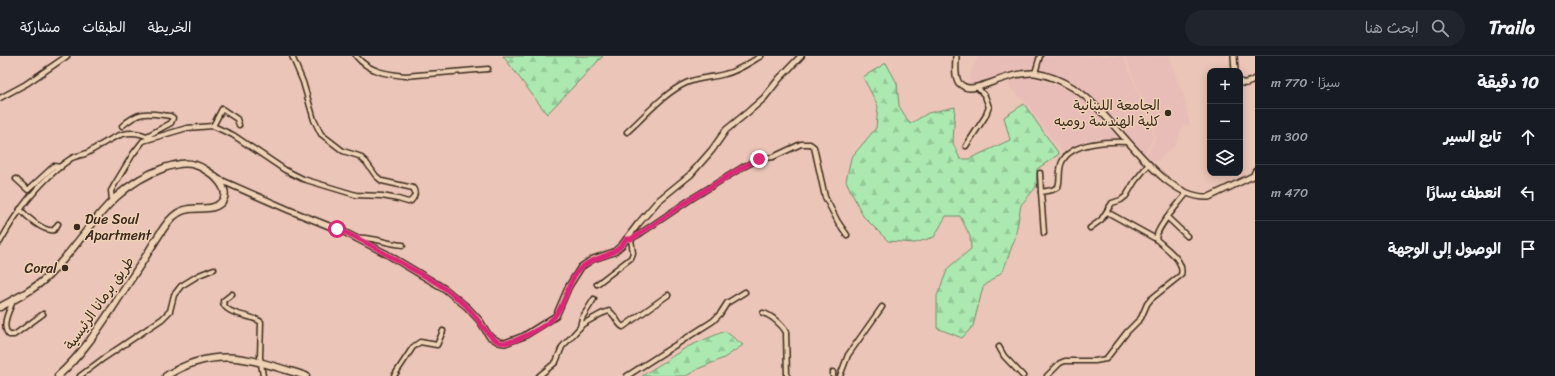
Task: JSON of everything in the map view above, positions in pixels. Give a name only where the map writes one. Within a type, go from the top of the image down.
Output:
[{"type":"main road","points":[[0,307],[34,287],[51,272],[112,200],[124,189],[144,177],[159,170],[183,163],[191,163],[217,178]]},
{"type":"main road","name":"طريق برمانا الرئيسية","points":[[58,376],[93,338],[164,228],[174,216],[189,209],[214,207],[223,200],[223,190],[217,178]]},
{"type":"main road","points":[[166,376],[198,361],[215,357],[238,358],[306,376]]},
{"type":"street","points":[[0,98],[26,84],[67,56]]},
{"type":"street","points":[[0,242],[20,209],[61,167],[72,158],[88,153],[113,137],[129,133],[149,137],[187,128],[213,126],[233,135],[285,170],[303,179],[356,195],[387,197],[408,202],[411,201],[414,195],[413,188],[382,181],[359,156],[343,151],[322,134],[314,120],[303,82],[292,56]]},
{"type":"street","points":[[356,56],[368,67],[394,75],[405,76],[488,69]]},
{"type":"street","points":[[627,132],[671,92],[686,83],[734,72],[761,56]]},
{"type":"street","points":[[217,178],[381,250],[445,289],[467,307],[480,321],[489,336],[502,343],[510,342],[552,320],[556,316],[569,286],[581,267],[593,259],[614,252],[622,245],[658,201],[690,175],[702,162],[726,130],[758,103],[802,56]]},
{"type":"street","points":[[956,56],[956,76],[960,83],[968,88],[977,87],[1006,78],[1035,74],[1055,80],[1080,93],[1095,106],[1148,164],[1186,194],[1209,197],[1254,176],[1255,170]]},
{"type":"street","points":[[1035,74],[1040,56]]},
{"type":"street","points":[[1234,56],[1235,68]]},
{"type":"street","points":[[1243,84],[1255,79]]},
{"type":"street","points":[[966,146],[985,117],[989,107],[985,96],[977,87]]},
{"type":"street","points":[[213,126],[222,109],[237,118],[239,125]]},
{"type":"street","points":[[112,200],[112,189],[140,143],[171,123],[173,118],[170,116],[142,114],[133,117],[122,126]]},
{"type":"street","points":[[1041,192],[1058,187],[1061,175],[1061,165],[1070,152],[1097,143],[1128,142]]},
{"type":"street","points":[[628,239],[743,167],[759,159],[773,156],[804,143],[810,144],[814,147],[825,197],[838,222],[847,235]]},
{"type":"street","points":[[1090,228],[1101,220],[1112,203],[1121,200],[1126,196],[1148,164]]},
{"type":"street","points":[[16,179],[28,190],[54,166],[61,167]]},
{"type":"street","points":[[1040,173],[1044,233]]},
{"type":"street","points":[[1156,239],[1157,233],[1186,194]]},
{"type":"street","points":[[20,209],[31,220],[48,230],[54,230],[58,224]]},
{"type":"street","points":[[1047,376],[1060,363],[1065,361],[1095,361],[1106,359],[1127,332],[1142,318],[1147,304],[1151,299],[1181,275],[1182,270],[1179,262],[1156,239],[1107,212]]},
{"type":"street","points":[[1168,218],[1187,236]]},
{"type":"street","points":[[356,238],[363,237],[388,244],[403,245]]},
{"type":"street","points":[[597,284],[631,258],[633,253],[628,239]]},
{"type":"street","points":[[80,376],[104,358],[162,320],[170,311],[174,295],[181,286],[199,275],[214,269]]},
{"type":"street","points":[[627,376],[713,321],[720,314],[727,303],[745,292]]},
{"type":"street","points":[[232,294],[223,301],[225,306],[236,313],[261,322],[261,363],[263,376]]},
{"type":"street","points":[[539,376],[556,362],[562,347],[586,322],[601,314],[609,312],[614,315],[620,326],[623,327],[668,295]]},
{"type":"street","points":[[580,327],[582,318],[594,298]]},
{"type":"street","points":[[14,299],[5,328],[9,335],[14,335],[43,314]]},
{"type":"street","points":[[840,376],[848,355],[882,307]]},
{"type":"street","points":[[763,313],[768,314],[784,328],[786,332],[787,376]]},
{"type":"street","points":[[394,376],[413,346],[420,342],[436,345],[443,331]]},
{"type":"street","points":[[998,347],[1004,356],[1023,376]]},
{"type":"shaded area","points":[[979,56],[1123,56],[1152,129],[1153,137],[1145,154],[1143,155],[1081,92],[1035,72],[971,86],[968,84],[973,66]]},
{"type":"shaded area","name":"الجامعة اللبنانية كلية الهندسة روميه","points":[[1125,56],[1169,56],[1185,102],[1190,124],[1183,126],[1174,147],[1155,162],[1147,155],[1155,138],[1154,126]]},
{"type":"shaded area","points":[[1030,76],[1068,90],[1086,101],[1118,139],[1103,138],[1089,140],[1078,143],[1062,152],[1028,105],[1010,88],[1009,82]]},
{"type":"green space","points":[[503,56],[603,56],[547,114]]},
{"type":"green space","points":[[886,63],[897,83],[899,106],[910,124],[928,113],[955,107],[953,143],[960,159],[969,159],[1010,140],[1004,117],[1024,104],[1059,154],[1037,169],[1036,187],[1021,205],[1015,238],[1003,271],[983,287],[973,326],[962,338],[937,328],[937,296],[948,268],[971,249],[970,236],[960,216],[946,216],[934,237],[915,243],[888,241],[863,216],[846,181],[851,158],[876,128],[878,106],[863,77]]},
{"type":"green space","points":[[725,331],[743,345],[724,358],[700,368],[686,376],[642,376],[687,347]]},
{"type":"place","name":"الجامعة اللبنانية كلية الهندسة روميه","points":[[1168,113]]},
{"type":"place","name":"Due Soul Apartment","points":[[77,227]]},
{"type":"place","name":"Coral","points":[[65,268]]},
{"type":"route","points":[[337,229],[377,248],[445,289],[467,307],[480,321],[489,336],[499,342],[505,343],[524,336],[552,320],[556,316],[576,273],[587,262],[614,252],[626,239],[631,239],[638,235],[691,199],[743,167],[759,159]]}]
